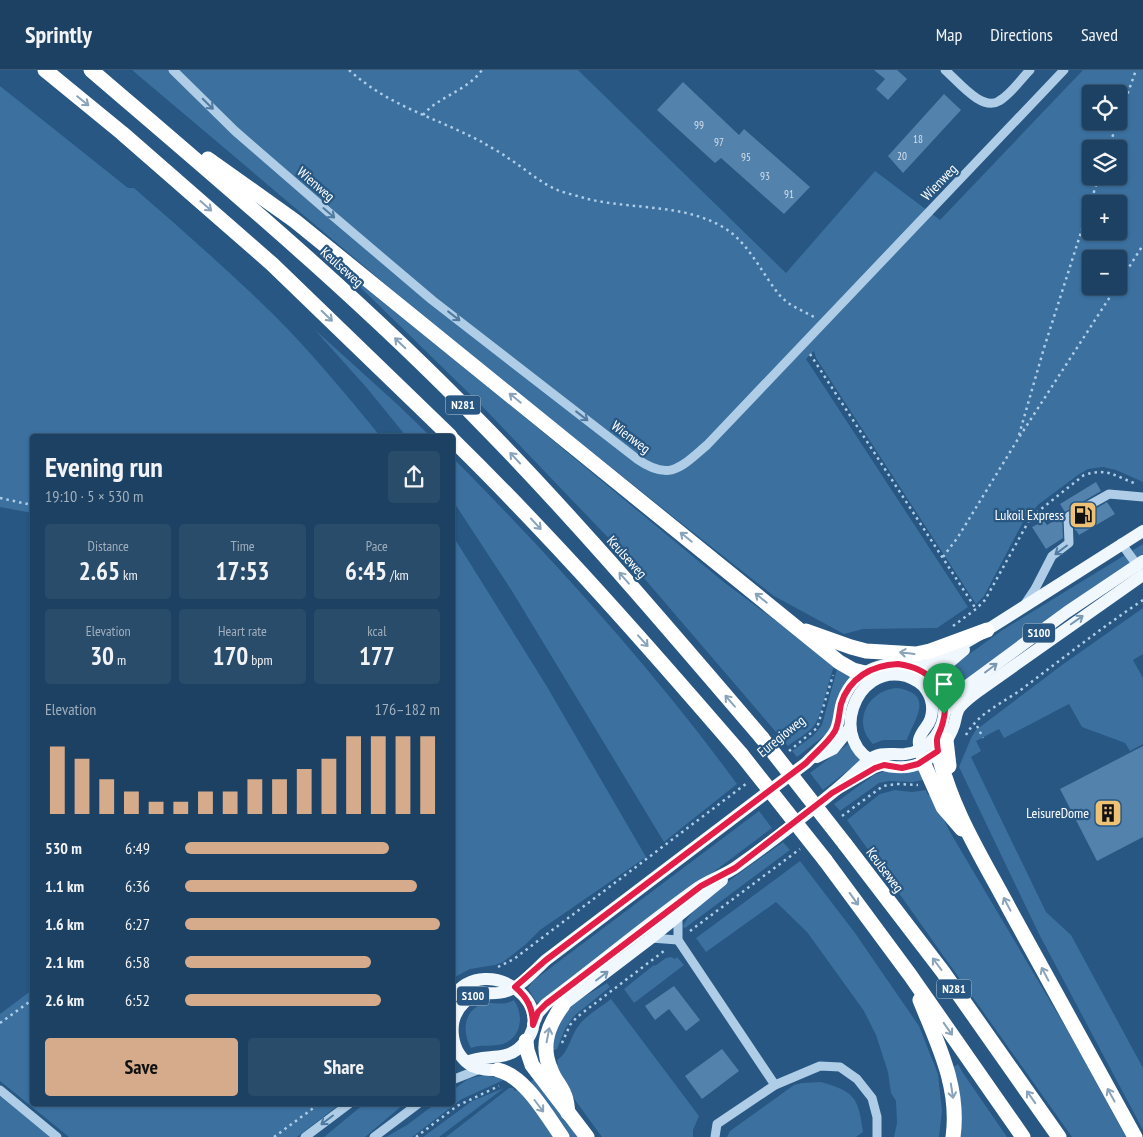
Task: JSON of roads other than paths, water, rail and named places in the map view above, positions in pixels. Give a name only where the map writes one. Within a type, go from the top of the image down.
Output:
[{"type":"highway","name":"N281","points":[[45,70],[122,133],[272,264],[448,434]]},
{"type":"highway","name":"Keulseweg","points":[[91,70],[291,243],[391,334],[483,424],[614,566],[762,738],[845,844],[942,972],[1059,1137]]},
{"type":"highway","name":"N281","points":[[132,105],[295,221],[839,662],[853,670],[865,673]]},
{"type":"highway","name":"N281","points":[[455,442],[534,522],[599,592],[741,754],[825,860],[910,975],[1023,1137]]},
{"type":"highway","name":"N281","points":[[798,628],[866,651],[916,654],[930,651],[987,630]]},
{"type":"highway","points":[[940,743],[962,797],[974,842],[1070,1021],[1136,1137]]},
{"type":"highway","points":[[922,756],[942,807],[974,842]]},
{"type":"highway","name":"N281","points":[[910,975],[948,1069],[954,1100],[955,1120],[952,1137]]},
{"type":"highway","points":[[563,1005],[552,1020],[546,1043],[550,1069],[564,1094],[568,1113]]},
{"type":"highway","points":[[526,1040],[532,1065],[587,1137]]},
{"type":"highway","points":[[498,1070],[512,1074],[524,1086],[562,1137]]},
{"type":"main road","name":"S100","points":[[455,1019],[459,1008],[465,1002],[480,994],[505,992],[515,987],[546,960],[806,763],[835,731],[843,699],[847,691],[865,673],[889,664],[915,667],[927,665],[987,630],[1143,531]]},
{"type":"main road","name":"S100","points":[[944,714],[951,700],[957,694],[1067,612],[1142,567]]},
{"type":"main road","name":"S100","points":[[850,728],[859,749],[870,759],[884,765],[902,768],[940,743],[955,723],[961,706],[977,692],[1078,620],[1142,567]]},
{"type":"main road","name":"S100","points":[[918,682],[931,678],[987,630]]},
{"type":"main road","name":"S100","points":[[915,667],[931,678],[942,694],[944,714],[940,743]]},
{"type":"main road","points":[[850,728],[853,704],[863,690],[886,676],[903,675],[918,682],[929,694],[932,709],[930,720],[919,739],[922,756]]},
{"type":"main road","name":"S100","points":[[806,763],[833,749],[850,728]]},
{"type":"main road","name":"S100","points":[[563,1005],[708,893],[735,868],[832,793],[870,759],[884,753],[922,756]]},
{"type":"main road","name":"S100","points":[[832,793],[875,768],[884,765]]},
{"type":"main road","name":"S100","points":[[467,1062],[484,1056],[508,1055],[518,1049],[526,1040],[538,1012],[546,1004],[701,886],[735,868]]},
{"type":"main road","name":"S100","points":[[502,981],[546,960]]},
{"type":"main road","name":"S100","points":[[455,994],[472,982],[482,980],[502,981],[515,987],[527,1000],[531,1008],[533,1025]]},
{"type":"main road","name":"S100","points":[[455,1043],[461,1056],[467,1062],[480,1069],[498,1070]]},
{"type":"street","name":"Wienweg","points":[[173,70],[235,131],[417,287],[649,467],[662,471],[672,470],[682,465],[707,444],[1064,70]]},
{"type":"street","points":[[945,70],[981,102],[990,104],[1005,97],[1030,70]]},
{"type":"street","points":[[1023,607],[1035,589],[1052,556],[1069,544],[1068,518],[1109,494],[1143,497]]},
{"type":"street","points":[[1121,544],[1142,567]]},
{"type":"street","points":[[678,917],[678,940],[775,1085]]},
{"type":"street","points":[[651,938],[678,940]]},
{"type":"street","name":"S100","points":[[455,1075],[467,1062]]},
{"type":"street","points":[[715,1137],[717,1124],[775,1085],[820,1066],[840,1067],[857,1079],[872,1098],[877,1117],[877,1137]]},
{"type":"street","name":"S100","points":[[455,1077],[480,1069]]},
{"type":"street","points":[[0,1090],[57,1137]]},
{"type":"street","points":[[305,1137],[347,1106]]},
{"type":"street","points":[[374,1137],[415,1106]]},
{"type":"place","name":"Lukoil Express","points":[[1083,515]]},
{"type":"place","name":"LeisureDome","points":[[1108,813]]}]
